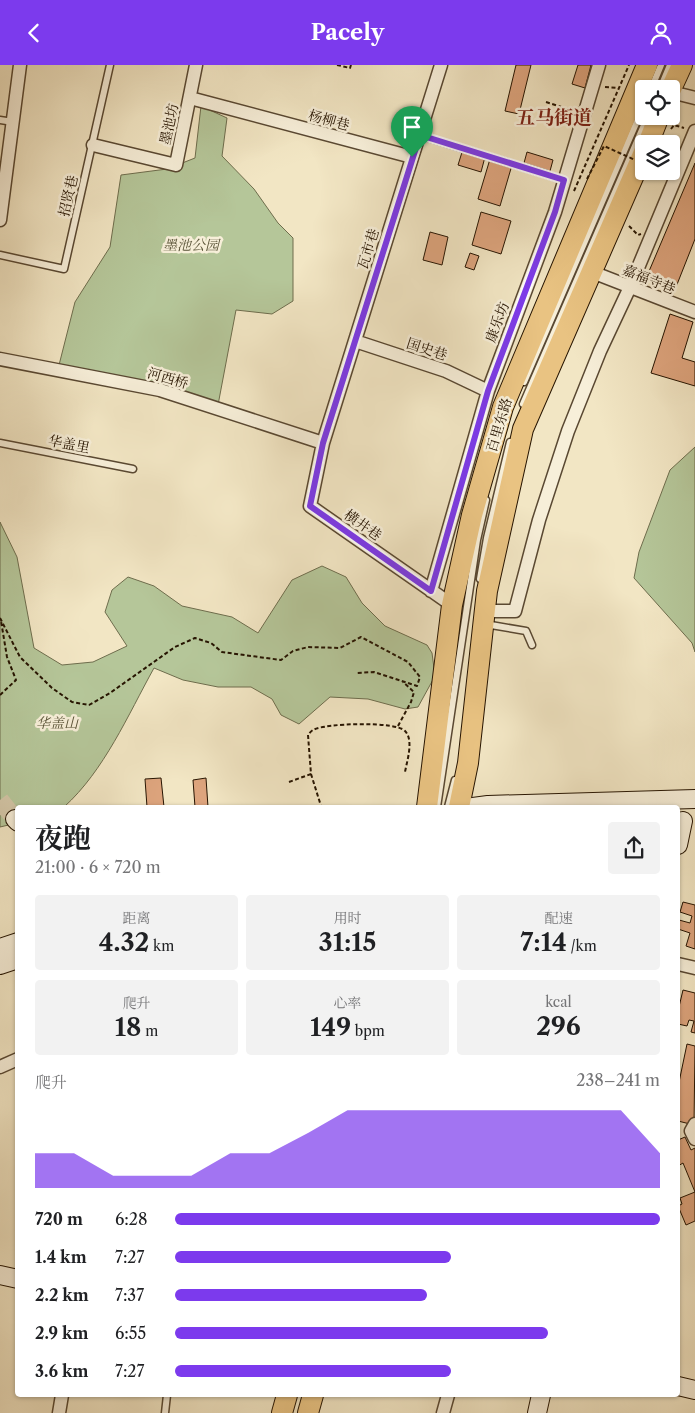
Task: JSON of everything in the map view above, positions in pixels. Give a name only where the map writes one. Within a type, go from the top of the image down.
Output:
[{"type":"main road","name":"百里东路","points":[[427,805],[452,605],[472,515],[502,407],[647,65]]},
{"type":"main road","points":[[676,80],[682,65]]},
{"type":"main road","points":[[655,135],[663,125]]},
{"type":"main road","name":"百里东路","points":[[459,805],[468,763],[487,591],[523,429],[635,173]]},
{"type":"main road","points":[[496,805],[695,799]]},
{"type":"main road","points":[[680,838],[685,821]]},
{"type":"main road","points":[[0,948],[15,943]]},
{"type":"main road","points":[[0,965],[15,960]]},
{"type":"main road","points":[[0,1275],[15,1278]]},
{"type":"main road","points":[[680,1386],[695,1390]]},
{"type":"main road","points":[[282,1413],[286,1397]]},
{"type":"main road","points":[[308,1413],[312,1397]]},
{"type":"main road","points":[[537,1413],[541,1397]]},
{"type":"street","points":[[0,215],[20,65]]},
{"type":"street","name":"墨池坊","points":[[94,145],[176,165],[196,65]]},
{"type":"street","name":"瓦市巷","points":[[323,443],[441,65]]},
{"type":"street","name":"康乐坊","points":[[431,591],[488,391],[552,221],[599,65]]},
{"type":"street","points":[[680,94],[695,98]]},
{"type":"street","name":"杨柳巷","points":[[190,98],[412,157]]},
{"type":"street","points":[[484,618],[515,611],[540,520],[568,431],[694,131]]},
{"type":"street","name":"嘉福寺巷","points":[[592,272],[695,312]]},
{"type":"street","name":"国史巷","points":[[355,341],[446,371],[488,391]]},
{"type":"street","name":"河西桥","points":[[0,359],[160,390],[323,443]]},
{"type":"street","name":"横井巷","points":[[323,443],[310,506],[452,605]]},
{"type":"street","points":[[680,965],[695,969]]},
{"type":"street","points":[[0,1067],[15,1060]]},
{"type":"street","points":[[680,1129],[694,1131]]},
{"type":"street","points":[[59,1413],[62,1397]]},
{"type":"street","points":[[444,1413],[448,1397]]},
{"type":"lane","name":"招贤巷","points":[[0,255],[64,269],[94,145],[110,65]]},
{"type":"lane","points":[[655,80],[661,65]]},
{"type":"lane","points":[[664,80],[670,65]]},
{"type":"lane","points":[[0,120],[13,122]]},
{"type":"lane","points":[[516,400],[635,125]]},
{"type":"lane","points":[[521,409],[644,125]]},
{"type":"lane","points":[[420,135],[564,180]]},
{"type":"lane","points":[[499,454],[504,436]]},
{"type":"lane","points":[[479,587],[487,538],[512,436]]},
{"type":"lane","name":"华盖里","points":[[0,443],[132,469]]},
{"type":"lane","points":[[438,805],[476,540],[489,489]]},
{"type":"lane","points":[[484,618],[526,631],[532,645]]},
{"type":"lane","points":[[449,805],[458,769]]},
{"type":"lane","points":[[164,1413],[167,1397]]},
{"type":"lane","points":[[301,1413],[305,1397]]},
{"type":"path","points":[[336,65],[350,68],[351,65]]},
{"type":"path","points":[[592,85],[625,89]]},
{"type":"path","points":[[546,102],[583,114]]},
{"type":"path","points":[[674,125],[694,131]]},
{"type":"path","points":[[587,179],[604,146],[635,160]]},
{"type":"path","points":[[625,224],[638,235],[654,228]]},
{"type":"path","points":[[0,618],[20,657],[52,688],[72,702],[89,705],[110,693],[175,647],[195,638],[211,643],[222,652],[280,659],[293,651],[308,647],[340,648],[361,637],[408,662],[420,677],[417,686],[374,672],[357,673]]},
{"type":"path","points":[[0,618],[7,657],[16,680],[0,695]]},
{"type":"path","points":[[398,726],[412,702],[414,692],[401,681]]},
{"type":"path","points":[[321,805],[311,774],[308,735],[314,729],[347,724],[398,726],[406,731],[410,738],[406,772]]},
{"type":"path","points":[[289,782],[311,774]]},
{"type":"green space","name":"墨池公园","points":[[201,106],[227,118],[222,156],[254,189],[278,223],[293,238],[293,301],[272,314],[236,310],[218,405],[58,369],[75,302],[110,247],[121,175],[167,169],[195,158]]},
{"type":"green space","points":[[695,447],[695,652],[692,643],[634,578],[639,552],[670,470]]},
{"type":"green space","name":"华盖山","points":[[0,522],[17,557],[34,648],[62,665],[93,662],[127,646],[105,612],[112,590],[128,577],[154,586],[182,606],[232,617],[258,633],[292,580],[322,566],[346,577],[362,603],[385,626],[427,645],[432,653],[435,676],[418,707],[405,709],[368,699],[330,697],[299,724],[281,715],[272,699],[251,687],[218,687],[183,680],[154,668],[114,742],[78,793],[66,805],[15,805],[15,823],[0,827]]},
{"type":"building","points":[[516,65],[531,65],[519,114],[505,111]]},
{"type":"building","points":[[578,65],[591,65],[585,88],[572,84]]},
{"type":"building","points":[[463,149],[485,157],[481,172],[458,165]]},
{"type":"building","points":[[527,152],[553,160],[550,171],[524,163]]},
{"type":"building","points":[[490,159],[512,165],[500,206],[478,199]]},
{"type":"building","points":[[695,163],[695,239],[676,287],[647,276]]},
{"type":"building","points":[[481,212],[511,221],[501,254],[472,245]]},
{"type":"building","points":[[430,232],[448,237],[442,265],[423,260]]},
{"type":"building","points":[[470,253],[479,256],[474,270],[465,267]]},
{"type":"building","points":[[670,314],[693,322],[682,358],[695,362],[695,386],[651,373]]},
{"type":"building","points":[[161,778],[164,805],[147,805],[145,779]]},
{"type":"building","points":[[206,778],[208,805],[195,805],[193,780]]},
{"type":"building","points":[[683,902],[695,905],[695,949],[686,946],[690,933],[680,930],[680,920],[690,923],[692,916],[680,912]]},
{"type":"building","points":[[683,990],[695,993],[695,1033],[691,1032],[694,1021],[689,1020],[687,1026],[680,1024],[680,1003]]},
{"type":"building","points":[[687,1044],[695,1046],[694,1125],[680,1122],[680,1077]]},
{"type":"building","points":[[685,1137],[691,1150],[695,1148],[695,1192],[683,1163],[680,1165],[680,1139]]},
{"type":"building","points":[[695,1192],[695,1221],[686,1225],[680,1211],[680,1205],[682,1204],[680,1198]]},
{"type":"tunnel","points":[[0,800],[15,819]]},
{"type":"district","name":"五马街道","points":[[554,117]]},
{"type":"route","points":[[420,135],[564,180],[555,212],[488,391],[431,591],[310,506],[323,443],[412,157],[420,135]]}]
